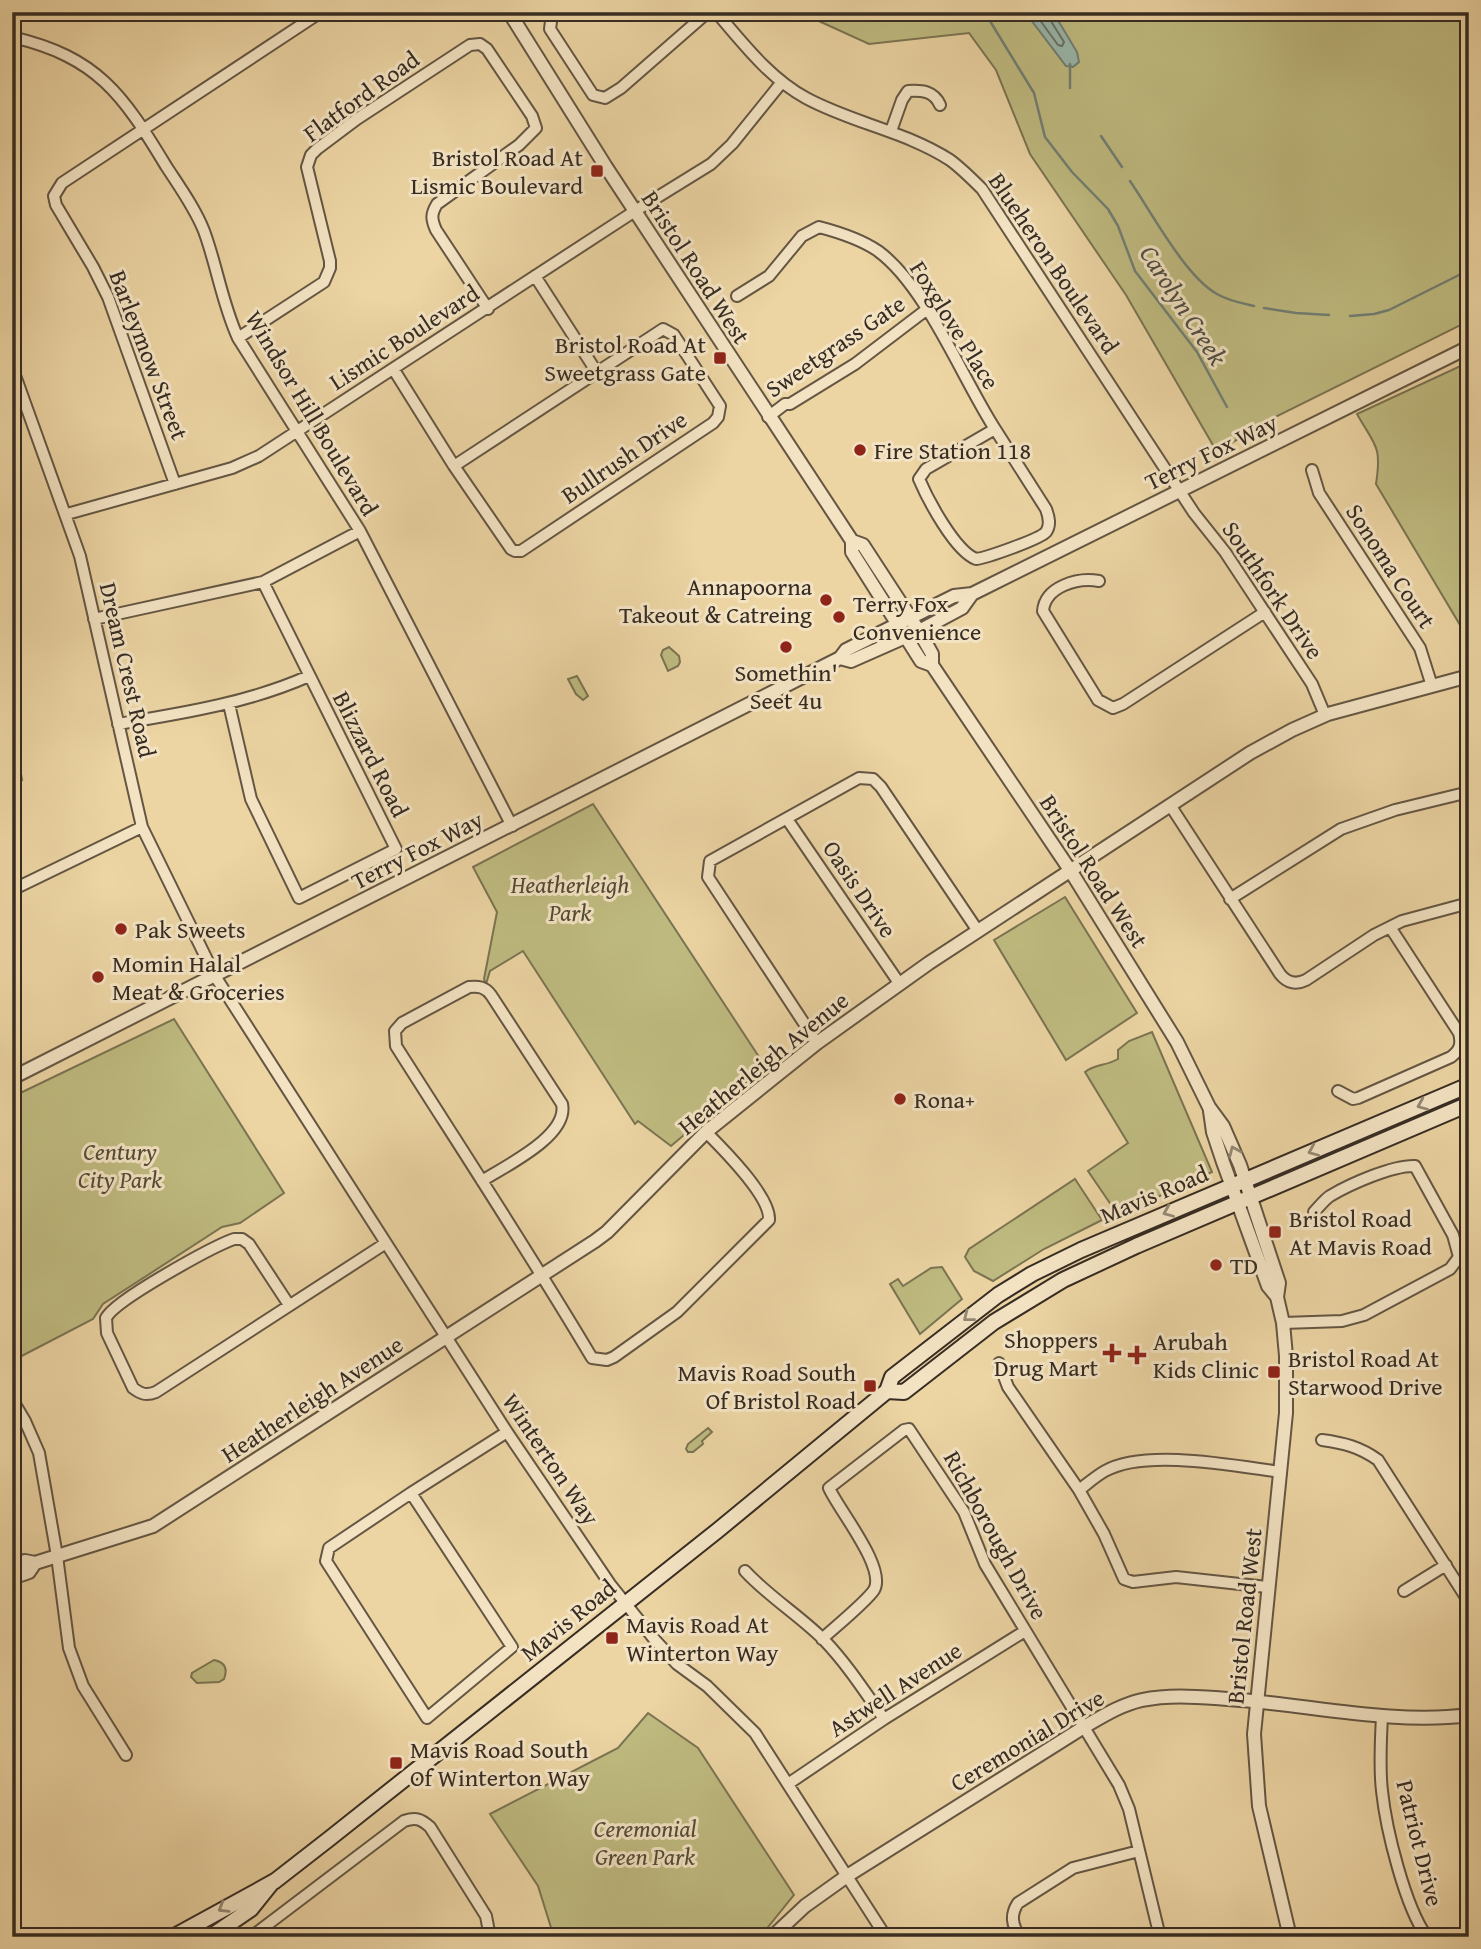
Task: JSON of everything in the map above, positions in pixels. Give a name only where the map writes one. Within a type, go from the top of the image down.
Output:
[{"type":"main road","name":"Mavis Road","points":[[173,1937],[275,1881],[625,1604],[887,1391],[892,1377],[984,1305],[1032,1274],[1081,1250],[1469,1085]]},
{"type":"main road","name":"Mavis Road","points":[[887,1391],[904,1392],[994,1322],[1063,1280],[1136,1246],[1469,1104]]},
{"type":"main road","name":"Mavis Road","points":[[210,1937],[251,1909],[275,1881]]},
{"type":"street","points":[[143,128],[321,12]]},
{"type":"street","name":"Bristol Road West","points":[[509,12],[768,417],[852,541],[852,552],[921,661],[932,665]]},
{"type":"street","points":[[552,14],[550,29],[593,95],[606,98],[708,12]]},
{"type":"street","name":"Blueheron Boulevard","points":[[716,12],[758,61],[805,98],[920,143],[952,161],[982,189],[1180,491]]},
{"type":"street","name":"Windsor Hill Boulevard","points":[[12,37],[43,44],[78,60],[114,90],[143,128],[202,227],[225,305],[238,338],[360,531],[512,825]]},
{"type":"street","name":"Flatford Road","points":[[238,338],[324,282],[328,275],[330,261],[307,167],[311,155],[357,119],[470,45],[480,44],[487,49],[532,116],[536,128],[519,145],[437,204],[432,212],[432,222],[436,230],[488,309]]},
{"type":"street","name":"Lismic Boulevard","points":[[66,514],[247,462],[711,164],[732,144],[782,82]]},
{"type":"street","points":[[891,131],[902,100],[908,92],[929,92],[937,97],[940,105]]},
{"type":"street","name":"Barleymow Street","points":[[143,128],[62,183],[54,196],[56,205],[108,297],[175,484]]},
{"type":"street","name":"Foxglove Place","points":[[737,296],[769,276],[802,236],[818,228],[835,232],[876,250],[900,270],[1046,509],[1048,524],[1043,535],[976,559],[961,550],[919,479],[926,469],[995,429]]},
{"type":"street","points":[[535,276],[596,371]]},
{"type":"street","name":"Sweetgrass Gate","points":[[768,417],[855,363],[926,310]]},
{"type":"street","name":"Bullrush Drive","points":[[394,370],[454,466],[515,551],[521,551],[713,423],[718,417],[720,406],[683,347],[674,335],[663,329],[454,466]]},
{"type":"street","name":"Terry Fox Way","points":[[12,1078],[840,658],[846,650],[954,596],[972,594],[1469,347]]},
{"type":"street","name":"Dream Crest Road","points":[[12,367],[85,574],[142,827],[215,976]]},
{"type":"street","name":"Sonoma Court","points":[[1312,470],[1323,500],[1420,648],[1432,686]]},
{"type":"street","name":"Southfork Drive","points":[[1180,491],[1225,552],[1312,684],[1325,715]]},
{"type":"street","points":[[94,619],[263,582],[360,531]]},
{"type":"street","name":"Bristol Road West","points":[[852,541],[863,545],[911,618],[932,654],[932,665],[1070,870],[1177,1042],[1209,1107],[1223,1126],[1238,1182],[1279,1283],[1277,1297],[1283,1323],[1286,1394],[1281,1472],[1254,1734],[1259,1806],[1290,1937]]},
{"type":"street","points":[[1098,581],[1076,581],[1050,593],[1045,599],[1043,611],[1098,700],[1113,708],[1265,612]]},
{"type":"street","name":"Blizzard Road","points":[[229,704],[251,799],[299,898],[396,849],[263,582]]},
{"type":"street","name":"Terry Fox Way","points":[[840,658],[851,661],[919,631],[962,608],[972,594]]},
{"type":"street","points":[[118,724],[229,704],[276,691],[309,676]]},
{"type":"street","name":"Heatherleigh Avenue","points":[[12,1565],[25,1561],[35,1563],[153,1526],[542,1275],[607,1232],[706,1132],[817,1043],[899,983],[1264,744],[1325,715],[1469,676]]},
{"type":"street","points":[[817,1043],[712,884],[707,872],[709,861],[859,778],[873,779],[978,931]]},
{"type":"street","points":[[1230,899],[1342,829],[1395,810],[1469,792]]},
{"type":"street","points":[[1170,805],[1283,978],[1295,983],[1306,980],[1390,927],[1422,915],[1469,903]]},
{"type":"street","name":"Oasis Drive","points":[[787,819],[899,983]]},
{"type":"street","points":[[12,890],[142,827]]},
{"type":"street","points":[[1338,1091],[1353,1099],[1357,1098],[1451,1057],[1462,1042],[1459,1033],[1390,927]]},
{"type":"street","name":"Winterton Way","points":[[215,976],[507,1433],[625,1604],[677,1664],[707,1686],[755,1733],[886,1937]]},
{"type":"street","points":[[482,1181],[542,1142],[560,1124],[564,1113],[562,1104],[491,995],[487,990],[476,986],[469,987],[402,1023],[395,1031],[396,1046],[592,1358],[607,1360],[677,1312],[769,1220],[769,1209],[738,1165],[706,1132]]},
{"type":"street","points":[[1283,1323],[1342,1321],[1364,1315],[1450,1269],[1459,1257],[1453,1235],[1415,1166],[1403,1166],[1341,1191],[1327,1198],[1314,1212]]},
{"type":"street","points":[[289,1305],[250,1244],[239,1238],[160,1279],[112,1310],[106,1318],[106,1329],[133,1388],[139,1393],[149,1395],[289,1305],[386,1242]]},
{"type":"street","points":[[999,1363],[1007,1387],[1079,1490],[1104,1534],[1119,1572],[1129,1582],[1176,1577],[1268,1587]]},
{"type":"street","points":[[12,1399],[26,1421],[39,1453],[57,1556],[65,1632],[74,1662],[83,1686],[126,1755]]},
{"type":"street","name":"Richborough Drive","points":[[822,1639],[872,1592],[876,1581],[862,1540],[829,1488],[904,1430],[909,1429],[964,1512],[985,1564],[1119,1785],[1129,1809],[1160,1937]]},
{"type":"street","points":[[411,1493],[512,1647],[427,1718],[326,1560],[329,1548],[411,1493],[507,1433]]},
{"type":"street","points":[[1322,1440],[1362,1448],[1378,1460],[1469,1602]]},
{"type":"street","points":[[1079,1490],[1106,1470],[1141,1462],[1186,1460],[1281,1472]]},
{"type":"street","name":"Heatherleigh Avenue","points":[[12,1578],[29,1572],[35,1563]]},
{"type":"street","points":[[1404,1591],[1446,1565]]},
{"type":"street","points":[[745,1571],[759,1587],[822,1639],[847,1666],[884,1719]]},
{"type":"street","name":"Astwell Avenue","points":[[788,1784],[884,1719],[1025,1631]]},
{"type":"street","name":"Ceremonial Drive","points":[[772,1937],[805,1906],[847,1876],[1114,1709],[1164,1697],[1256,1701],[1427,1719],[1469,1714]]},
{"type":"street","name":"Patriot Drive","points":[[1382,1715],[1382,1793],[1404,1887],[1414,1914],[1427,1937]]},
{"type":"street","points":[[251,1937],[404,1821],[415,1818],[430,1827],[486,1916],[490,1937]]},
{"type":"street","points":[[1020,1937],[1012,1920],[1018,1903],[1073,1868],[1139,1851]]},
{"type":"green space","points":[[799,12],[1469,12],[1469,321],[1267,421],[1217,452],[1126,295],[1030,154],[996,70],[969,33],[869,44]]},
{"type":"green space","points":[[1469,362],[1469,640],[1376,484],[1377,453],[1373,440],[1357,414]]},
{"type":"green space","points":[[669,647],[679,656],[680,662],[668,671],[661,655],[663,650]]},
{"type":"green space","points":[[577,676],[588,696],[583,700],[576,694],[568,679]]},
{"type":"green space","points":[[12,716],[22,780],[12,781]]},
{"type":"green space","name":"Heatherleigh Park","points":[[593,804],[765,1066],[671,1146],[638,1121],[635,1124],[523,951],[490,971],[486,984],[484,979],[497,912],[473,867]]},
{"type":"green space","points":[[1065,897],[1137,1013],[1066,1060],[994,940]]},
{"type":"green space","name":"Century City Park","points":[[174,1019],[284,1193],[240,1223],[222,1227],[103,1304],[93,1319],[12,1361],[12,1097]]},
{"type":"green space","points":[[1152,1032],[1212,1172],[1118,1215],[1088,1171],[1128,1143],[1085,1072],[1118,1059],[1118,1050],[1129,1041]]},
{"type":"green space","points":[[1075,1179],[1102,1220],[1044,1249],[993,1281],[974,1271],[965,1257],[969,1249]]},
{"type":"green space","points":[[942,1267],[962,1299],[920,1334],[890,1284],[898,1279],[903,1286],[931,1268]]},
{"type":"green space","points":[[708,1428],[712,1432],[702,1441],[703,1444],[693,1452],[688,1452],[688,1444]]},
{"type":"green space","points":[[214,1660],[225,1666],[224,1679],[219,1682],[197,1683],[191,1677],[192,1673]]},
{"type":"green space","name":"Ceremonial Green Park","points":[[648,1713],[698,1748],[794,1895],[760,1937],[554,1937],[538,1886],[490,1814],[618,1748]]},
{"type":"water","points":[[1025,12],[1053,12],[1077,52],[1079,62],[1073,67],[1066,66]]},
{"type":"waterway","name":"Carolyn Creek","points":[[977,12],[990,21],[1034,93],[1045,137],[1072,172],[1108,209],[1118,226],[1135,271],[1197,352],[1227,407]]},
{"type":"waterway","name":"Carolyn Creek","points":[[1070,64],[1070,88]]},
{"type":"waterway","name":"Carolyn Creek","points":[[1101,136],[1122,167]]},
{"type":"waterway","name":"Carolyn Creek","points":[[1130,181],[1193,273],[1217,294],[1254,306]]},
{"type":"waterway","name":"Carolyn Creek","points":[[1350,316],[1389,310],[1469,270]]},
{"type":"waterway","name":"Carolyn Creek","points":[[1264,308],[1329,315]]},
{"type":"place","name":"Bristol Road At Lismic Boulevard","points":[[597,171]]},
{"type":"place","name":"Bristol Road At Sweetgrass Gate","points":[[720,358]]},
{"type":"place","name":"Fire Station 118","points":[[860,450]]},
{"type":"place","name":"Annapoorna Takeout & Catreing","points":[[826,600]]},
{"type":"place","name":"Terry Fox Convenience","points":[[839,617]]},
{"type":"place","name":"Somethin' Seet 4u","points":[[786,647]]},
{"type":"place","name":"Pak Sweets","points":[[121,929]]},
{"type":"place","name":"Momin Halal Meat & Groceries","points":[[98,977]]},
{"type":"place","name":"Rona+","points":[[900,1099]]},
{"type":"place","name":"Bristol Road At Mavis Road","points":[[1275,1232]]},
{"type":"place","name":"TD","points":[[1216,1265]]},
{"type":"place","name":"Shoppers Drug Mart","points":[[1112,1353]]},
{"type":"place","name":"Arubah Kids Clinic","points":[[1137,1355]]},
{"type":"place","name":"Bristol Road At Starwood Drive","points":[[1274,1372]]},
{"type":"place","name":"Mavis Road South Of Bristol Road","points":[[870,1386]]},
{"type":"place","name":"Mavis Road At Winterton Way","points":[[612,1638]]},
{"type":"place","name":"Mavis Road South Of Winterton Way","points":[[396,1763]]}]
